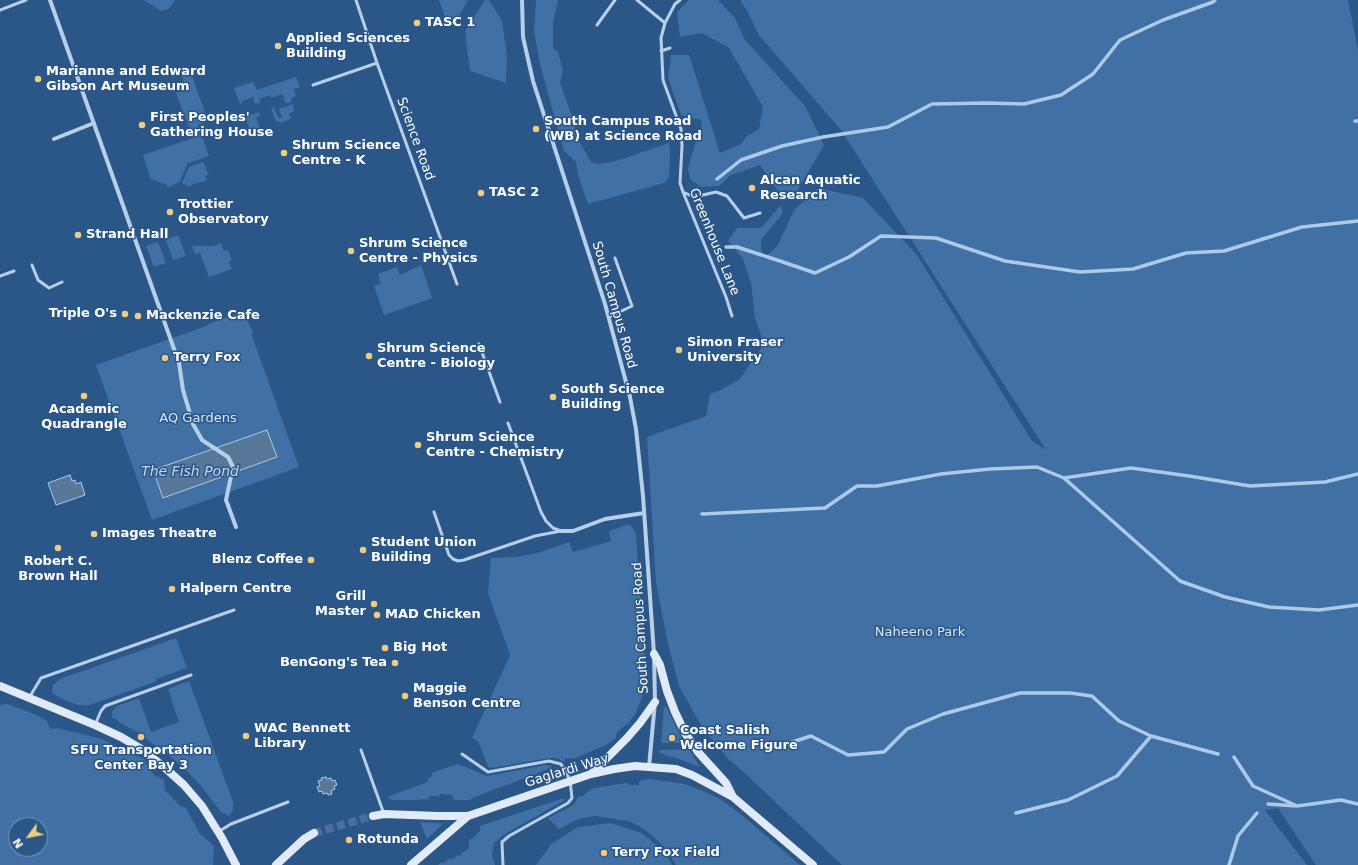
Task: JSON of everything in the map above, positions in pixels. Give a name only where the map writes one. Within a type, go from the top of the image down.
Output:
[{"type":"street","points":[[50,0],[179,363],[183,390],[193,424],[202,440],[228,457],[233,467],[226,500],[236,527]]},
{"type":"street","name":"South Campus Road","points":[[522,0],[523,37],[533,81],[609,317],[635,422],[644,513],[654,654],[655,702],[649,767]]},
{"type":"street","points":[[54,139],[94,123]]},
{"type":"street","points":[[561,531],[572,530],[605,519],[644,513]]},
{"type":"street","points":[[654,654],[660,665],[667,691],[675,712],[685,733],[698,752],[726,783],[733,797]]},
{"type":"street","points":[[0,686],[95,725],[121,737],[143,750],[184,785],[202,806],[236,865]]},
{"type":"street","points":[[591,774],[640,724],[655,702]]},
{"type":"street","name":"Gaglardi Way","points":[[373,816],[384,814],[468,816],[591,774],[636,766],[676,769],[692,775],[733,797],[813,865]]},
{"type":"street","name":"Gaglardi Way","points":[[411,865],[468,816]]},
{"type":"street","points":[[276,865],[304,839],[314,833]]},
{"type":"lane","points":[[0,10],[26,0]]},
{"type":"lane","name":"Science Road","points":[[356,0],[377,63],[457,284]]},
{"type":"lane","points":[[597,25],[615,0]]},
{"type":"lane","points":[[637,0],[665,22]]},
{"type":"lane","name":"Greenhouse Lane","points":[[680,0],[675,4],[665,22],[661,38],[663,80],[681,129],[682,146],[680,183],[726,297],[732,316]]},
{"type":"lane","points":[[661,51],[670,48]]},
{"type":"lane","points":[[313,85],[377,63]]},
{"type":"lane","points":[[683,192],[694,197],[716,192],[727,196],[744,218],[760,213]]},
{"type":"lane","points":[[609,317],[632,306],[615,258]]},
{"type":"lane","points":[[32,265],[38,280],[49,288],[62,282]]},
{"type":"lane","points":[[0,276],[14,272]]},
{"type":"lane","points":[[479,344],[500,402]]},
{"type":"lane","points":[[508,423],[541,512],[546,521],[553,528],[561,531]]},
{"type":"lane","points":[[434,512],[449,555],[458,561],[535,536],[561,531]]},
{"type":"lane","points":[[29,698],[40,678],[234,610]]},
{"type":"lane","points":[[95,725],[101,711],[105,706],[191,675]]},
{"type":"lane","points":[[361,750],[384,814]]},
{"type":"lane","points":[[462,754],[488,772],[549,761],[561,764],[570,780],[572,798],[568,803],[509,836],[502,842],[503,865]]},
{"type":"lane","points":[[218,832],[231,824],[288,802]]},
{"type":"green space","points":[[144,0],[175,0],[169,9],[161,11]]},
{"type":"green space","points":[[439,0],[468,0],[457,19],[448,25]]},
{"type":"green space","points":[[485,0],[489,0],[502,21],[507,56],[506,83],[470,71],[465,31]]},
{"type":"green space","points":[[536,0],[558,0],[553,22],[553,48],[558,52],[563,70],[560,83],[579,141],[591,162],[599,164],[616,161],[669,143],[669,177],[664,183],[588,204],[578,175],[576,162],[564,151],[540,64],[534,31]]},
{"type":"green space","points":[[689,0],[718,0],[735,18],[745,40],[805,106],[824,145],[797,191],[778,191],[760,165],[731,175],[719,186],[701,187],[690,179],[688,168],[696,141],[702,130],[701,120],[681,115],[668,78],[671,55],[689,55],[720,153],[741,144],[747,136],[759,129],[763,107],[729,48],[702,33],[680,37],[677,12]]},
{"type":"green space","name":"Naheeno Park","points":[[740,0],[1348,0],[1358,50],[1358,865],[1316,865],[1278,808],[1265,810],[1307,865],[842,865],[729,760],[702,727],[679,686],[668,644],[656,583],[647,437],[706,416],[710,394],[721,390],[740,379],[764,344],[755,318],[751,283],[743,259],[728,241],[737,228],[761,228],[781,205],[783,213],[761,240],[762,260],[778,245],[794,210],[818,188],[863,198],[917,255],[1032,441],[1046,450],[841,130],[758,34],[748,12]]},
{"type":"green space","points":[[191,73],[208,121],[198,125],[209,156],[188,163],[180,181],[168,188],[166,184],[158,182],[157,180],[154,181],[154,179],[151,180],[143,155],[193,138],[176,93],[186,89],[182,76]]},
{"type":"green space","points":[[296,77],[300,87],[294,89],[296,96],[291,98],[291,102],[286,104],[282,94],[271,98],[270,95],[259,99],[260,103],[255,104],[253,97],[241,102],[242,104],[240,104],[234,88],[253,82],[257,90]]},
{"type":"green space","points":[[293,104],[293,112],[289,113],[291,119],[280,123],[276,121],[271,109],[274,107],[278,118],[282,117],[279,109]]},
{"type":"green space","points":[[259,112],[260,116],[256,118],[261,130],[251,134],[244,113],[246,113],[247,116]]},
{"type":"green space","points":[[203,162],[209,175],[205,176],[207,181],[196,183],[189,187],[182,183],[189,167]]},
{"type":"green space","points":[[178,235],[186,256],[173,260],[166,240]]},
{"type":"green space","points":[[158,242],[166,263],[154,267],[146,246]]},
{"type":"green space","points":[[221,243],[224,251],[228,250],[232,260],[229,262],[232,269],[209,277],[200,253],[195,254],[192,246],[214,246]]},
{"type":"green space","points":[[421,265],[432,298],[384,315],[374,286],[381,284],[378,274],[397,267],[400,275]]},
{"type":"green space","name":"AQ Gardens","points":[[243,312],[253,332],[252,336],[299,467],[152,520],[96,365]]},
{"type":"green space","points":[[630,525],[636,535],[646,677],[642,697],[636,713],[627,725],[616,734],[616,738],[606,745],[573,759],[565,758],[565,762],[556,758],[550,758],[492,768],[488,767],[478,741],[472,738],[510,655],[488,593],[491,558],[516,557],[538,553],[569,542],[573,552],[611,541],[609,531]]},
{"type":"green space","points":[[176,638],[187,668],[156,679],[157,681],[87,706],[78,705],[64,700],[52,693],[53,685],[60,679]]},
{"type":"green space","points":[[189,681],[233,802],[233,810],[230,815],[227,816],[221,812],[201,786],[187,771],[169,755],[144,737],[145,734],[141,734],[119,722],[115,718],[113,719],[112,716],[112,712],[117,706],[139,698],[151,732],[179,722],[168,689]]},
{"type":"green space","points":[[8,704],[37,715],[47,721],[50,728],[57,728],[102,739],[144,759],[153,774],[164,780],[165,790],[180,806],[186,808],[200,834],[214,846],[213,865],[0,865],[0,705]]},
{"type":"green space","points":[[666,706],[685,743],[661,743],[664,707]]},
{"type":"green space","points":[[689,749],[700,767],[659,752],[660,750]]},
{"type":"green space","points":[[458,764],[487,776],[546,765],[553,766],[470,800],[454,800],[452,795],[440,794],[438,796],[430,796],[428,799],[416,800],[392,800],[387,797],[428,782],[428,779],[432,776],[431,773]]},
{"type":"green space","points":[[651,779],[685,784],[722,800],[800,865],[676,865],[665,848],[653,836],[639,826],[628,821],[595,816],[579,819],[559,829],[548,818],[570,807],[579,796],[581,797],[594,788],[627,783],[630,785],[639,785],[639,782],[643,780]]},
{"type":"green space","points":[[561,799],[566,799],[505,834],[494,843],[492,855],[495,865],[438,865],[440,863],[444,863],[450,858],[452,860],[469,848],[469,840],[480,831],[480,826]]},
{"type":"green space","points":[[420,822],[441,823],[442,825],[427,839]]},
{"type":"green space","points":[[611,823],[642,833],[667,854],[672,865],[536,865],[551,844],[578,827]]},
{"type":"water","name":"The Fish Pond","points":[[267,430],[277,457],[163,498],[153,470]]},
{"type":"water","points":[[70,475],[72,481],[75,480],[76,484],[81,482],[85,495],[56,505],[48,483]]},
{"type":"water","points":[[326,777],[327,779],[331,778],[332,781],[335,780],[337,785],[334,786],[335,789],[331,791],[332,794],[328,795],[327,793],[323,794],[322,791],[319,792],[317,787],[320,786],[318,781],[322,780],[321,778]]},
{"type":"waterway","points":[[717,179],[741,160],[782,146],[823,137],[888,127],[932,104],[1024,104],[1061,95],[1093,74],[1120,40],[1163,20],[1215,0]]},
{"type":"waterway","points":[[726,247],[737,247],[815,273],[849,257],[881,236],[936,238],[1005,261],[1080,272],[1133,269],[1186,253],[1224,251],[1302,227],[1358,221]]},
{"type":"waterway","points":[[702,514],[825,508],[857,486],[877,486],[941,474],[990,469],[1037,467],[1064,478],[1180,581],[1225,597],[1269,607],[1319,610],[1358,605]]},
{"type":"waterway","points":[[1064,478],[1131,468],[1250,486],[1325,482],[1358,474]]},
{"type":"waterway","points":[[777,747],[811,736],[848,755],[884,752],[907,729],[943,714],[1020,693],[1070,693],[1092,696],[1119,721],[1151,736],[1218,754]]},
{"type":"waterway","points":[[1016,813],[1068,800],[1117,776],[1151,736]]},
{"type":"waterway","points":[[1234,757],[1253,786],[1295,805]]},
{"type":"waterway","points":[[1268,804],[1297,806],[1341,800],[1358,804]]},
{"type":"waterway","points":[[1229,865],[1238,836],[1257,813]]},
{"type":"tunnel","points":[[314,833],[373,816]]},
{"type":"place","name":"TASC 1","points":[[417,23]]},
{"type":"place","name":"Applied Sciences Building","points":[[278,46]]},
{"type":"place","name":"Marianne and Edward Gibson Art Museum","points":[[38,79]]},
{"type":"place","name":"First Peoples' Gathering House","points":[[142,125]]},
{"type":"place","name":"South Campus Road (WB) at Science Road","points":[[536,129]]},
{"type":"place","name":"Shrum Science Centre - K","points":[[284,153]]},
{"type":"place","name":"Alcan Aquatic Research","points":[[752,188]]},
{"type":"place","name":"TASC 2","points":[[481,193]]},
{"type":"place","name":"Trottier Observatory","points":[[170,212]]},
{"type":"place","name":"Strand Hall","points":[[78,235]]},
{"type":"place","name":"Shrum Science Centre - Physics","points":[[351,251]]},
{"type":"place","name":"Triple O's","points":[[125,314]]},
{"type":"place","name":"Mackenzie Cafe","points":[[138,316]]},
{"type":"place","name":"Simon Fraser University","points":[[679,350]]},
{"type":"place","name":"Shrum Science Centre - Biology","points":[[369,356]]},
{"type":"place","name":"Terry Fox","points":[[165,358]]},
{"type":"place","name":"Academic Quadrangle","points":[[84,396]]},
{"type":"place","name":"South Science Building","points":[[553,397]]},
{"type":"place","name":"Shrum Science Centre - Chemistry","points":[[418,445]]},
{"type":"place","name":"Images Theatre","points":[[94,534]]},
{"type":"place","name":"Robert C. Brown Hall","points":[[58,548]]},
{"type":"place","name":"Student Union Building","points":[[363,550]]},
{"type":"place","name":"Blenz Coffee","points":[[311,560]]},
{"type":"place","name":"Halpern Centre","points":[[172,589]]},
{"type":"place","name":"Grill Master","points":[[374,604]]},
{"type":"place","name":"MAD Chicken","points":[[377,615]]},
{"type":"place","name":"Big Hot","points":[[385,648]]},
{"type":"place","name":"BenGong's Tea","points":[[395,663]]},
{"type":"place","name":"Maggie Benson Centre","points":[[405,696]]},
{"type":"place","name":"WAC Bennett Library","points":[[246,736]]},
{"type":"place","name":"SFU Transportation Center Bay 3","points":[[141,737]]},
{"type":"place","name":"Coast Salish Welcome Figure","points":[[672,738]]},
{"type":"place","name":"Rotunda","points":[[349,840]]},
{"type":"place","name":"Terry Fox Field","points":[[604,853]]}]
